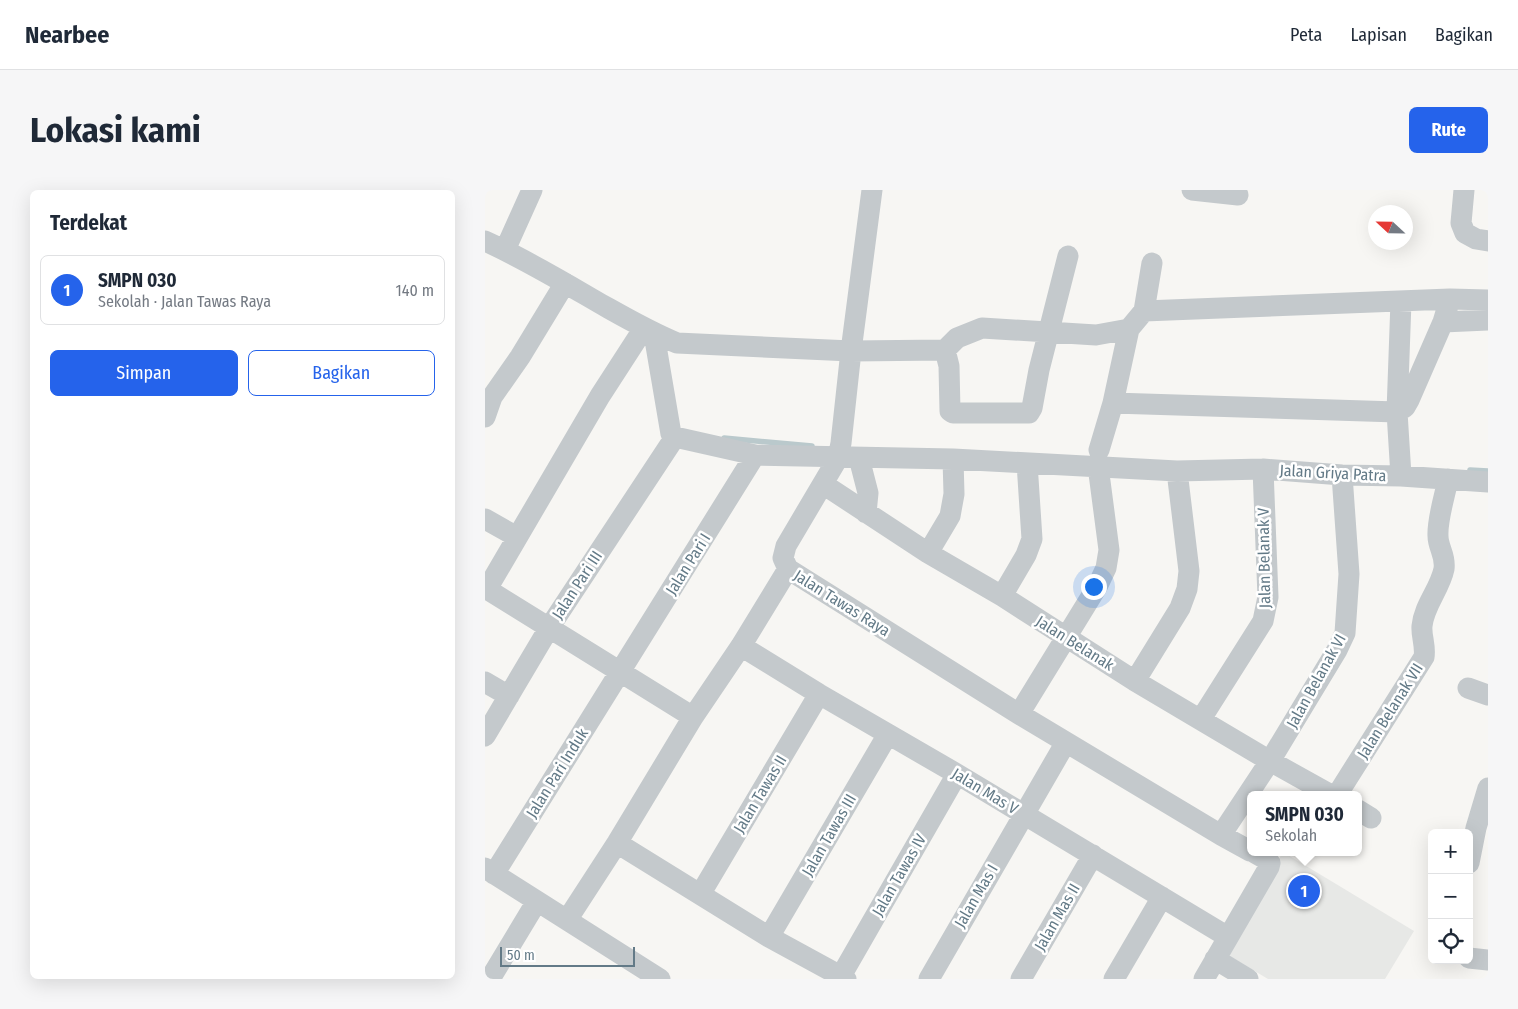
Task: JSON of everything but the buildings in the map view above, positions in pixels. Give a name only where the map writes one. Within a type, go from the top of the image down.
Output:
[{"type":"street","points":[[505,250],[532,190]]},
{"type":"street","points":[[866,513],[867,492],[841,443],[872,190]]},
{"type":"street","points":[[1192,190],[1238,195]]},
{"type":"street","points":[[1465,190],[1461,223],[1465,233],[1476,239],[1488,241]]},
{"type":"street","points":[[485,242],[505,250],[649,331],[677,342],[851,351],[945,350],[957,338],[982,328],[1096,334],[1129,329]]},
{"type":"street","points":[[945,350],[949,366],[950,411],[953,413],[1029,413],[1032,408],[1048,332],[1068,256]]},
{"type":"street","points":[[1019,714],[1097,587],[1106,568],[1109,550],[1098,458],[1113,403],[1129,329],[1144,311],[1152,263]]},
{"type":"street","points":[[485,417],[492,397],[565,283]]},
{"type":"street","points":[[1144,311],[1450,298],[1488,300]]},
{"type":"street","points":[[1113,403],[1397,412],[1405,407],[1409,400],[1443,322],[1450,298]]},
{"type":"street","points":[[1401,301],[1397,412],[1401,470]]},
{"type":"street","points":[[1443,322],[1488,320]]},
{"type":"street","points":[[649,331],[669,430],[675,437]]},
{"type":"street","points":[[649,331],[600,396],[486,589],[693,717]]},
{"type":"street","name":"Jalan Griya Patra","points":[[675,437],[755,455],[953,459],[1027,463],[1098,458],[1177,471],[1263,469],[1342,476],[1401,470],[1448,479],[1488,482]]},
{"type":"street","name":"Jalan Pari III","points":[[485,736],[549,628],[675,437]]},
{"type":"street","name":"Jalan Pari I","points":[[620,672],[755,455]]},
{"type":"street","points":[[788,569],[783,558],[786,546],[823,484],[848,458]]},
{"type":"street","points":[[928,553],[950,516],[953,494],[953,459]]},
{"type":"street","points":[[1002,596],[1026,556],[1032,538],[1027,463]]},
{"type":"street","name":"Jalan Belanak V","points":[[1201,719],[1263,621],[1267,610],[1263,469]]},
{"type":"street","points":[[1135,681],[1180,608],[1187,589],[1189,571],[1177,471]]},
{"type":"street","name":"Jalan Belanak VI","points":[[1250,791],[1337,650],[1345,633],[1349,574],[1342,476]]},
{"type":"street","name":"Jalan Belanak VII","points":[[1340,791],[1424,656],[1425,648],[1422,627],[1444,567],[1444,555],[1438,544],[1437,534],[1448,479]]},
{"type":"street","name":"Jalan Belanak","points":[[823,484],[928,553],[1002,596],[1135,681],[1324,791]]},
{"type":"street","points":[[485,519],[517,537]]},
{"type":"street","name":"Jalan Tawas Raya","points":[[567,920],[617,843],[693,717],[741,646],[788,569],[1019,714],[1221,835],[1247,848]]},
{"type":"street","name":"Jalan Mas V","points":[[741,646],[1228,937]]},
{"type":"street","name":"Jalan Pari Induk","points":[[490,871],[620,672]]},
{"type":"street","points":[[485,682],[509,696]]},
{"type":"street","name":"Jalan Tawas II","points":[[701,893],[819,694]]},
{"type":"street","name":"Jalan Tawas III","points":[[769,937],[888,734]]},
{"type":"street","name":"Jalan Mas I","points":[[929,979],[1066,742]]},
{"type":"street","name":"Jalan Tawas IV","points":[[844,978],[957,774]]},
{"type":"street","points":[[1473,853],[1482,829],[1488,788]]},
{"type":"street","name":"Jalan Belanak VI","points":[[1221,835],[1247,796]]},
{"type":"street","points":[[617,843],[701,893],[769,937],[844,978]]},
{"type":"street","name":"Jalan Mas II","points":[[1021,979],[1093,855]]},
{"type":"street","name":"Jalan Tawas Raya","points":[[1204,979],[1269,867],[1267,860],[1260,856]]},
{"type":"street","points":[[490,871],[660,979]]},
{"type":"street","points":[[1114,979],[1162,897]]},
{"type":"street","points":[[490,979],[537,901]]},
{"type":"street","points":[[1473,958],[1488,960]]},
{"type":"street","points":[[1215,960],[1248,979]]},
{"type":"shaded area","points":[[1281,856],[1290,856],[1414,931],[1385,979],[1268,979],[1223,952]]},
{"type":"waterway","points":[[724,438],[812,446]]},
{"type":"waterway","points":[[1470,470],[1488,471]]},
{"type":"place","name":"SMPN 030","points":[[1304,891]]}]
